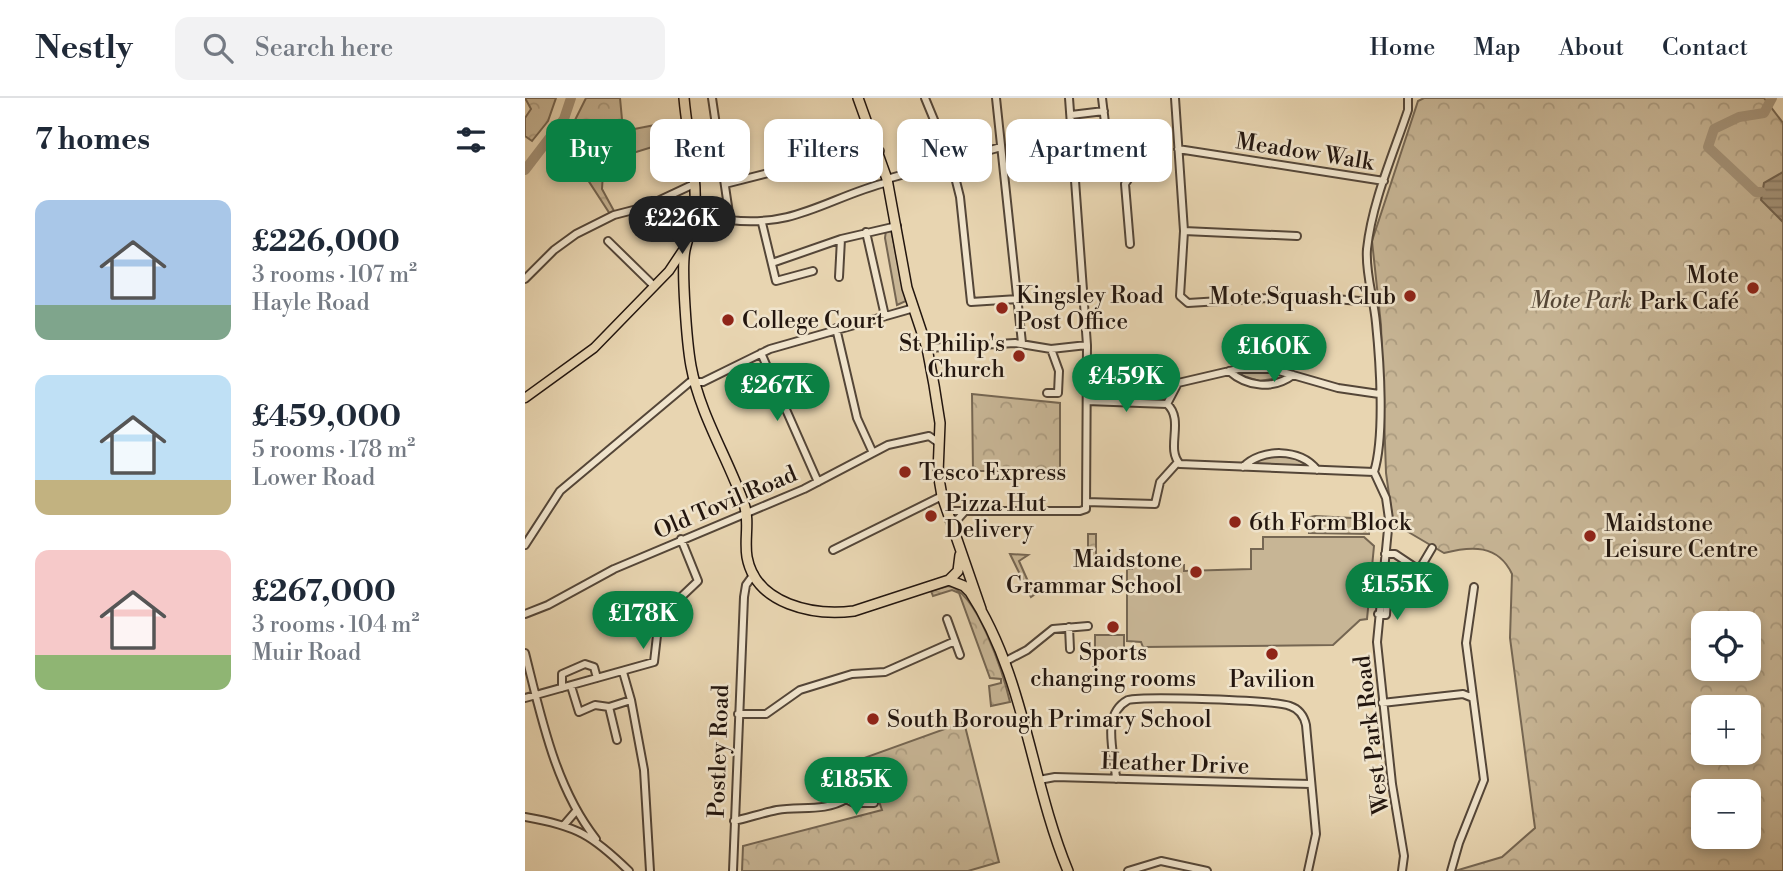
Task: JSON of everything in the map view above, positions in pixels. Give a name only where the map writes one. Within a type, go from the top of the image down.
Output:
[{"type":"highway","points":[[684,98],[695,211],[685,247],[689,348],[702,407],[747,512]]},
{"type":"highway","points":[[858,98],[867,119]]},
{"type":"highway","points":[[883,162],[898,226],[907,288],[927,348],[940,419],[938,473],[942,496],[960,555],[981,609],[1006,661],[1049,820],[1068,871]]},
{"type":"highway","name":"Postley Road","points":[[747,512],[747,554],[754,574]]},
{"type":"highway","points":[[754,574],[772,594],[785,602],[825,614],[854,611],[949,580],[958,571],[960,555]]},
{"type":"highway","points":[[949,580],[964,586],[981,609]]},
{"type":"main road","points":[[525,398],[594,348],[669,271],[685,247]]},
{"type":"main road","points":[[669,271],[681,271],[685,277]]},
{"type":"street","points":[[712,98],[730,220],[762,223],[826,207],[897,177]]},
{"type":"street","points":[[925,98],[934,119]]},
{"type":"street","points":[[996,98],[1022,343]]},
{"type":"street","points":[[1069,98],[1071,119]]},
{"type":"street","points":[[1102,98],[1105,119]]},
{"type":"street","points":[[1175,98],[1184,231],[1180,296],[1188,303],[1298,296],[1372,303]]},
{"type":"street","points":[[1178,462],[1374,472],[1378,449],[1378,394],[1367,249],[1384,181],[1408,110],[1408,98]]},
{"type":"street","points":[[1071,115],[1104,111]]},
{"type":"street","points":[[992,150],[1001,147]]},
{"type":"street","name":"Meadow Walk","points":[[1178,149],[1384,181]]},
{"type":"street","points":[[725,184],[764,174]]},
{"type":"street","points":[[956,182],[971,302],[1019,299]]},
{"type":"street","points":[[946,511],[1086,509],[1087,346],[1076,182]]},
{"type":"street","points":[[1126,182],[1130,244]]},
{"type":"street","points":[[525,279],[554,250],[576,234],[614,215],[645,207],[694,184]]},
{"type":"street","points":[[762,223],[778,282],[813,271]]},
{"type":"street","points":[[772,263],[841,239],[898,226]]},
{"type":"street","points":[[1184,231],[1297,236]]},
{"type":"street","points":[[866,232],[885,316]]},
{"type":"street","points":[[839,277],[841,239]]},
{"type":"street","points":[[608,241],[654,286]]},
{"type":"street","points":[[525,545],[552,500],[567,484],[695,380],[703,382],[761,353],[836,328],[914,308]]},
{"type":"street","points":[[836,328],[857,418],[873,453]]},
{"type":"street","points":[[1249,368],[1261,353],[1263,334]]},
{"type":"street","points":[[927,348],[1022,343],[1051,349],[1087,346]]},
{"type":"street","points":[[1047,393],[1058,393],[1059,371],[1051,349]]},
{"type":"street","points":[[761,353],[817,482]]},
{"type":"street","points":[[1261,353],[1272,369]]},
{"type":"street","points":[[1157,365],[1178,383]]},
{"type":"street","points":[[1167,404],[1178,383],[1249,368],[1272,369],[1338,388],[1378,394]]},
{"type":"street","points":[[1229,371],[1240,380],[1263,385],[1279,383],[1293,375]]},
{"type":"street","points":[[1086,502],[1155,504],[1160,482],[1178,462],[1175,414],[1167,404],[1087,401]]},
{"type":"street","name":"Old Tovil Road","points":[[525,614],[681,540],[817,482],[897,441],[933,436],[939,443]]},
{"type":"street","points":[[1243,467],[1249,460],[1276,453],[1297,456],[1317,470]]},
{"type":"street","name":"West Park Road","points":[[1374,472],[1386,498],[1389,519],[1378,614],[1382,703],[1404,856],[1402,871]]},
{"type":"street","points":[[833,550],[942,496]]},
{"type":"street","points":[[951,527],[965,511]]},
{"type":"street","points":[[525,698],[654,662],[660,618],[696,586],[698,581],[681,540]]},
{"type":"street","points":[[1385,554],[1395,554],[1419,570],[1432,548]]},
{"type":"street","name":"Postley Road","points":[[733,871],[744,597],[746,585],[754,574]]},
{"type":"street","points":[[1451,871],[1484,780],[1467,638],[1474,587]]},
{"type":"street","points":[[1378,614],[1386,615],[1387,600]]},
{"type":"street","points":[[947,619],[960,655]]},
{"type":"street","points":[[1069,626],[1070,649]]},
{"type":"street","points":[[1006,661],[1027,650],[1053,629],[1088,626]]},
{"type":"street","points":[[738,714],[767,714],[800,690],[852,674],[885,672],[955,641]]},
{"type":"street","points":[[525,653],[553,753],[576,811],[596,839],[629,871]]},
{"type":"street","points":[[562,688],[562,674],[585,664],[594,667],[597,678]]},
{"type":"street","points":[[623,672],[644,770],[650,868],[644,871]]},
{"type":"street","points":[[1463,694],[1471,685]]},
{"type":"street","points":[[572,686],[579,712],[595,705],[609,707],[631,700]]},
{"type":"street","points":[[1382,703],[1463,694],[1473,698]]},
{"type":"street","points":[[1116,779],[1111,729],[1114,714],[1124,702],[1140,698],[1277,703],[1292,706],[1305,722],[1316,834],[1308,871]]},
{"type":"street","points":[[609,707],[617,740]]},
{"type":"street","points":[[846,799],[846,777],[864,772]]},
{"type":"street","name":"Heather Drive","points":[[1039,780],[1055,777],[1311,784]]},
{"type":"street","points":[[734,821],[780,810],[829,806],[846,799],[855,803],[874,803]]},
{"type":"street","points":[[564,825],[576,811]]},
{"type":"street","points":[[525,817],[564,825],[596,839]]},
{"type":"street","points":[[1128,871],[1161,861],[1207,871]]},
{"type":"green space","points":[[525,98],[556,98],[549,119],[546,119],[546,124],[532,141],[525,136],[525,118],[531,109]]},
{"type":"green space","points":[[586,98],[620,98],[622,119],[576,119]]},
{"type":"green space","name":"Mote Park","points":[[1424,98],[1764,98],[1783,123],[1783,871],[1455,871],[1502,857],[1535,828],[1510,638],[1512,574],[1506,564],[1491,552],[1464,549],[1444,553],[1393,523],[1386,473],[1381,325],[1372,241],[1418,101]]},
{"type":"green space","points":[[650,126],[650,148],[636,152],[636,129]]},
{"type":"green space","points":[[589,182],[602,182],[602,189],[614,211],[610,214]]},
{"type":"green space","points":[[891,229],[906,301],[897,305],[885,238],[886,230]]},
{"type":"green space","points":[[1251,371],[1281,374],[1284,377],[1259,381],[1237,374]]},
{"type":"green space","points":[[972,394],[1060,403],[1060,471],[973,471]]},
{"type":"green space","points":[[1265,456],[1292,457],[1308,466],[1251,464]]},
{"type":"green space","points":[[1310,517],[1370,519],[1369,534],[1309,533]]},
{"type":"green space","points":[[1088,534],[1096,534],[1096,562],[1092,562],[1092,567],[1088,563]]},
{"type":"green space","points":[[1263,537],[1364,537],[1374,546],[1367,619],[1360,620],[1333,645],[1143,647],[1141,642],[1127,641],[1127,569],[1132,569],[1133,564],[1184,565],[1184,571],[1251,569],[1251,549],[1263,549]]},
{"type":"green space","points":[[1010,554],[1028,555],[1019,561],[1034,595],[1031,597]]},
{"type":"green space","points":[[948,586],[959,591],[979,618],[1002,673],[1010,702],[991,706],[989,686],[1001,683],[1001,679],[990,678],[959,593],[952,590],[933,596],[931,591]]},
{"type":"green space","points":[[1095,635],[1124,635],[1124,652],[1095,652]]},
{"type":"green space","points":[[964,722],[999,862],[968,871],[742,871],[743,846],[882,810],[864,758]]},
{"type":"shaded area","points":[[1783,172],[1783,222],[1761,200],[1764,183]]},
{"type":"waterway","points":[[525,170],[564,119],[571,98]]},
{"type":"waterway","points":[[1761,192],[1756,192],[1708,147],[1714,129],[1739,117],[1764,113],[1772,98]]},
{"type":"place","name":"Mote Park Café","points":[[1753,288]]},
{"type":"place","name":"Mote Squash Club","points":[[1410,296]]},
{"type":"place","name":"Kingsley Road Post Office","points":[[1002,308]]},
{"type":"place","name":"College Court","points":[[728,320]]},
{"type":"place","name":"St Philip's Church","points":[[1019,356]]},
{"type":"place","name":"Tesco Express","points":[[905,472]]},
{"type":"place","name":"Pizza Hut Delivery","points":[[931,516]]},
{"type":"place","name":"6th Form Block","points":[[1235,522]]},
{"type":"place","name":"Maidstone Leisure Centre","points":[[1590,536]]},
{"type":"place","name":"Maidstone Grammar School","points":[[1196,572]]},
{"type":"place","name":"Sports changing rooms","points":[[1113,627]]},
{"type":"place","name":"Pavilion","points":[[1272,654]]},
{"type":"place","name":"South Borough Primary School","points":[[873,719]]}]
